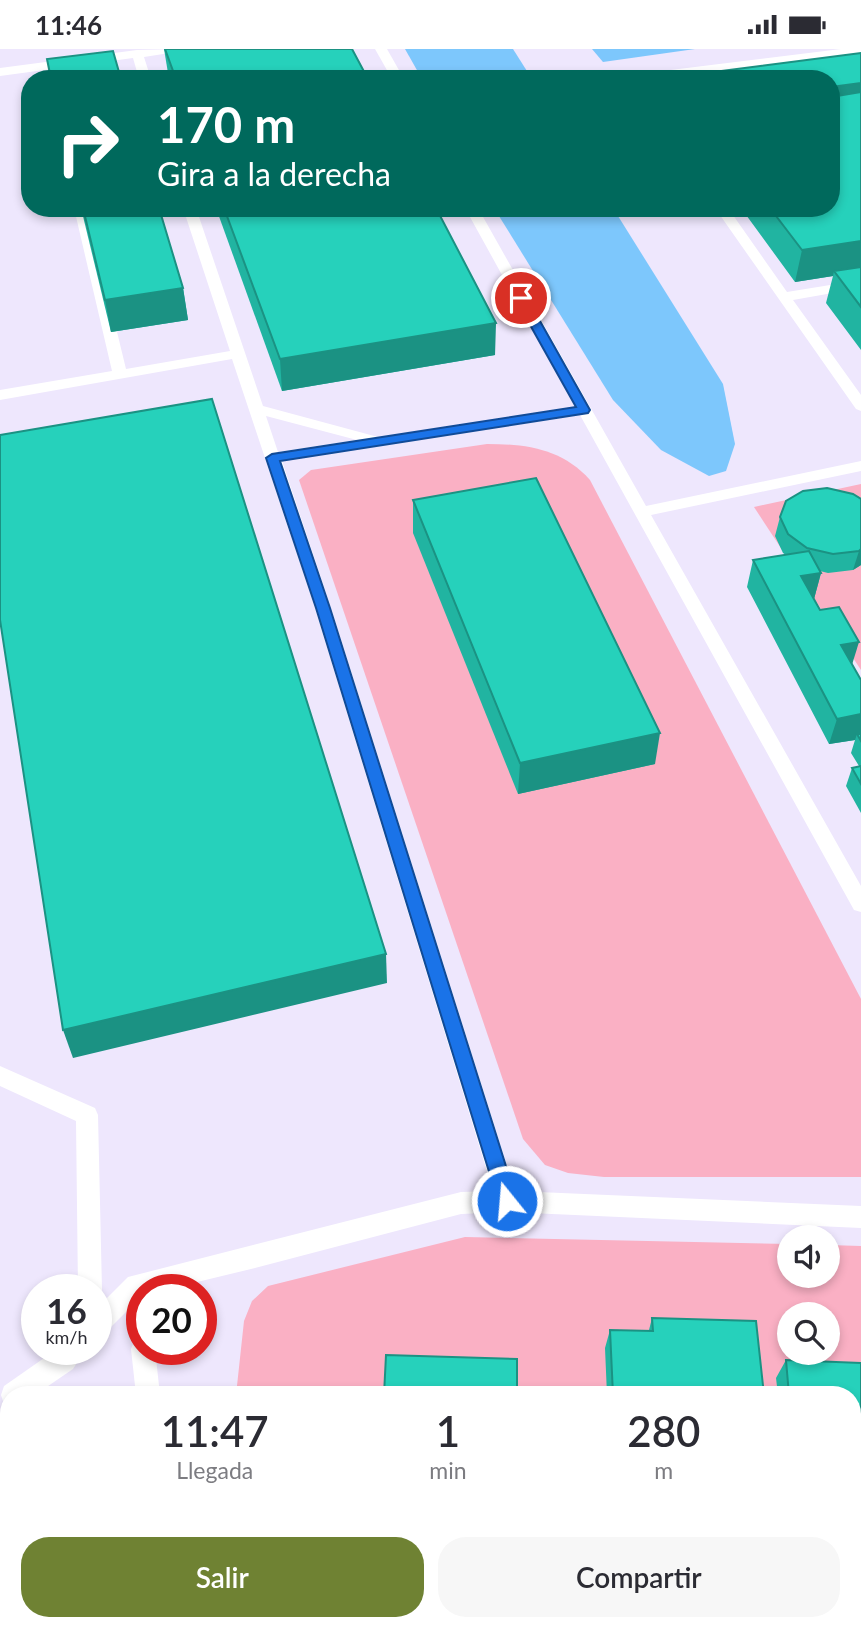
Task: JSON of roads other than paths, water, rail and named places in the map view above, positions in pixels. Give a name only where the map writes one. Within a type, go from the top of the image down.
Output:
[{"type":"lane","points":[[56,70],[137,53],[176,49]]},
{"type":"lane","points":[[382,49],[393,70]]},
{"type":"lane","points":[[702,70],[861,50]]},
{"type":"lane","points":[[137,53],[142,70]]},
{"type":"lane","points":[[0,72],[21,72]]},
{"type":"lane","points":[[82,217],[121,375]]},
{"type":"lane","points":[[192,217],[327,621],[507,1201]]},
{"type":"lane","points":[[476,217],[861,904]]},
{"type":"lane","points":[[726,217],[861,405]]},
{"type":"lane","points":[[783,297],[861,284]]},
{"type":"lane","points":[[0,395],[238,354]]},
{"type":"lane","points":[[256,409],[379,441]]},
{"type":"lane","points":[[272,458],[584,410]]},
{"type":"lane","points":[[641,512],[861,466]]},
{"type":"lane","points":[[0,1076],[87,1115],[90,1274]]},
{"type":"lane","points":[[180,1274],[461,1203],[507,1201],[861,1217]]},
{"type":"lane","points":[[112,1310],[126,1295]]},
{"type":"lane","points":[[26,1386],[57,1365]]},
{"type":"lane","points":[[145,1365],[147,1386]]},
{"type":"water","points":[[405,49],[513,49],[526,70],[417,70]]},
{"type":"water","points":[[592,49],[695,49],[603,62]]},
{"type":"water","points":[[500,217],[619,217],[723,384],[735,444],[726,471],[709,476],[661,450],[613,400]]}]
